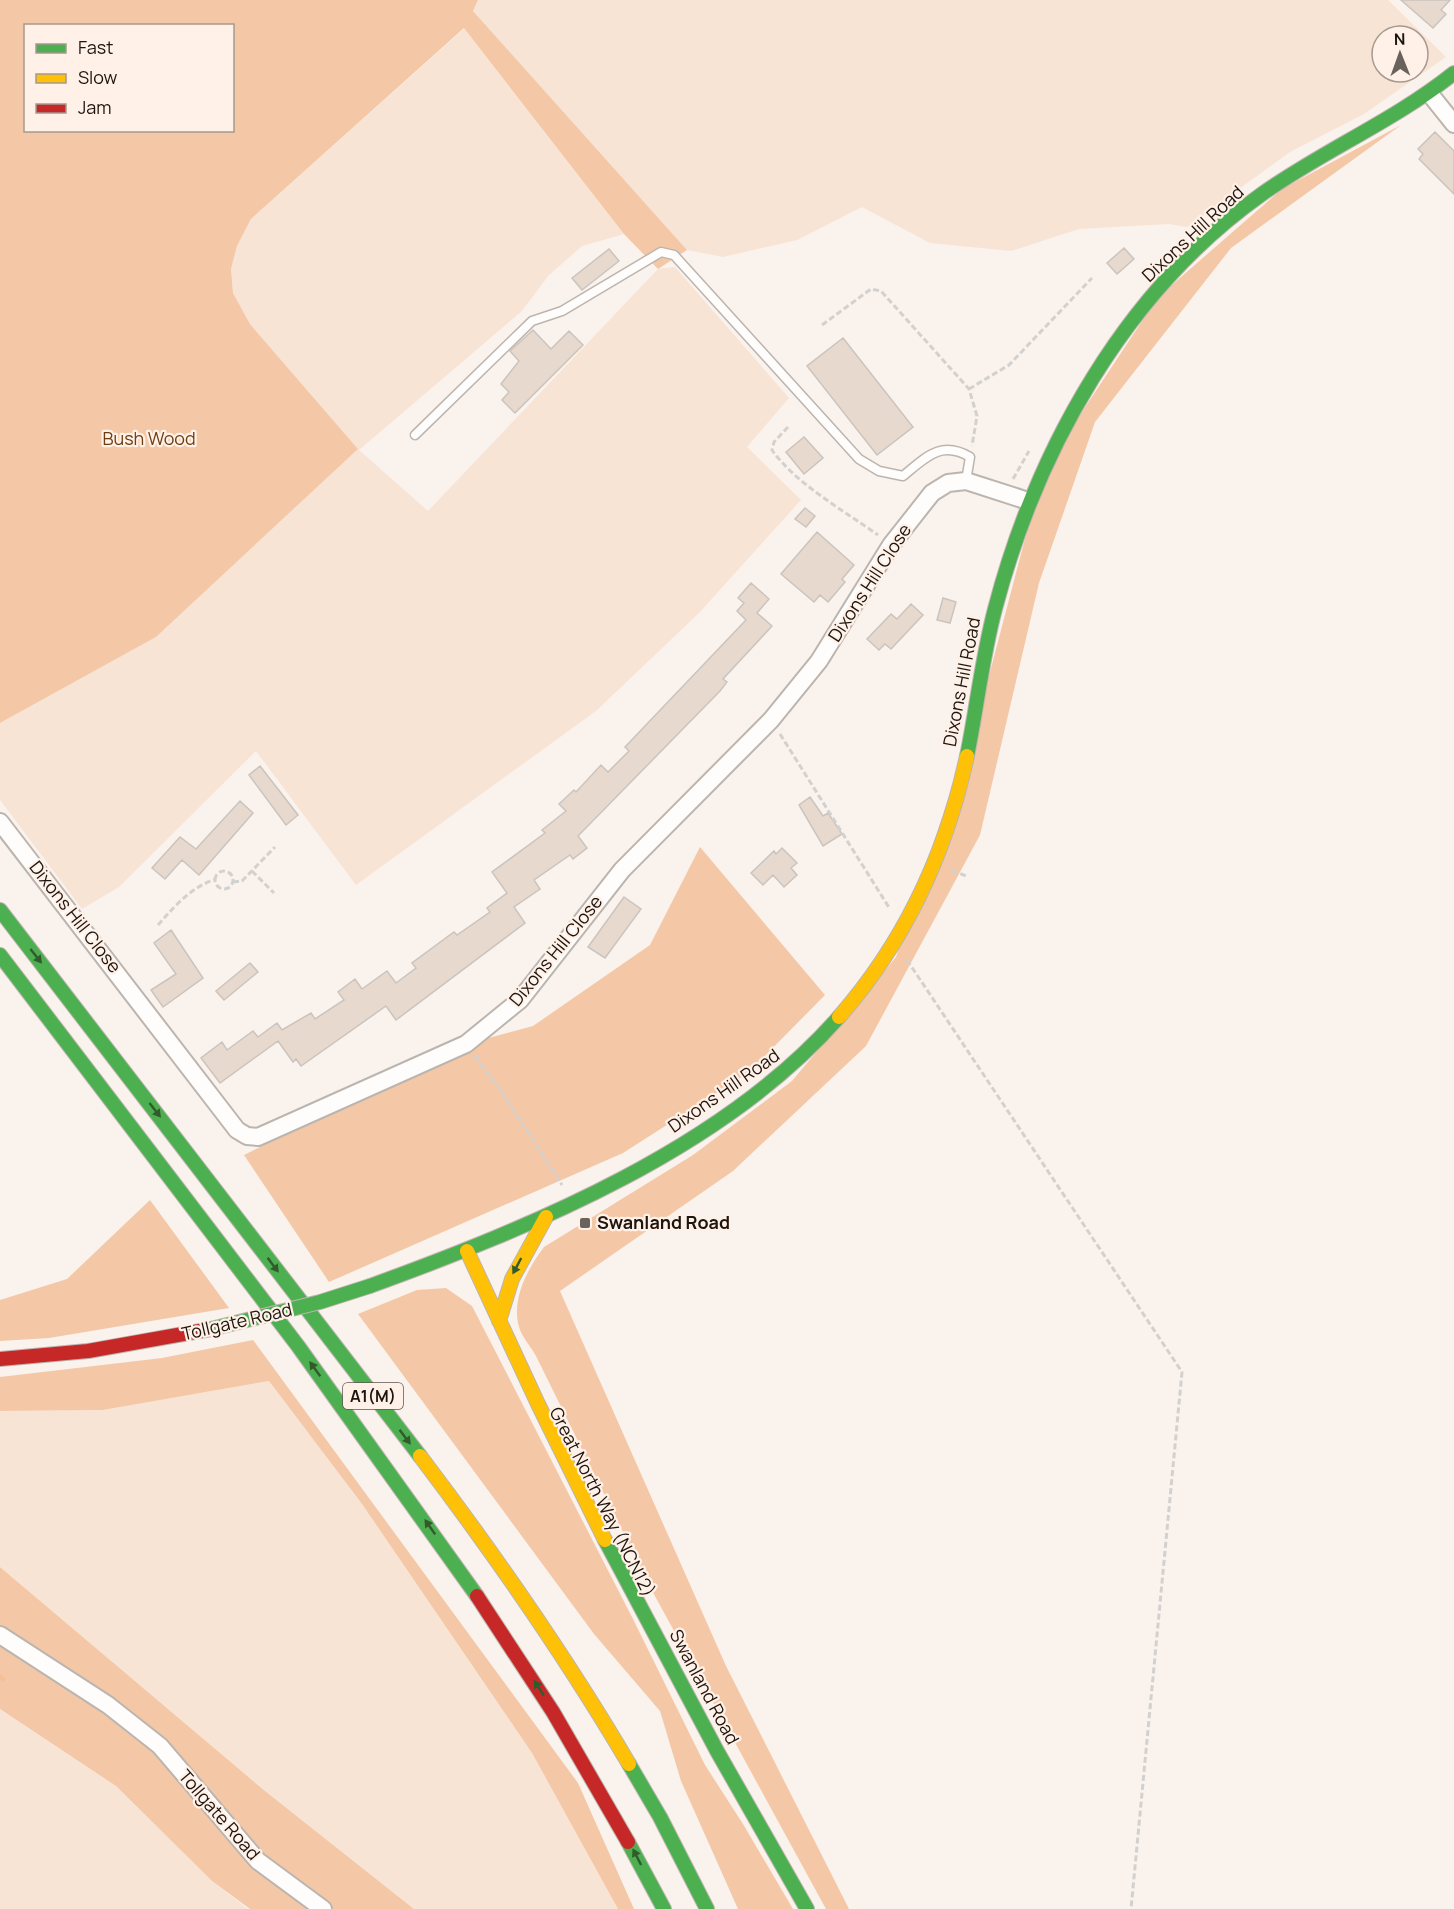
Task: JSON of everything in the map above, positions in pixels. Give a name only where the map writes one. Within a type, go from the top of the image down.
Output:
[{"type":"main road","name":"Dixons Hill Road","points":[[467,1251],[546,1216],[687,1140],[725,1116],[789,1069],[873,976],[901,930],[937,856],[963,773],[985,649],[1005,565],[1028,501],[1057,438],[1091,381],[1127,327],[1192,255],[1254,199],[1430,94],[1454,73]]},
{"type":"main road","name":"A1(M)","points":[[0,909],[440,1483],[519,1590],[591,1699],[660,1817],[707,1909]]},
{"type":"main road","name":"A1(M)","points":[[0,955],[257,1289],[486,1606],[553,1710],[632,1847],[664,1909]]},
{"type":"main road","points":[[499,1321],[504,1296],[514,1270],[546,1216]]},
{"type":"main road","name":"Tollgate Road","points":[[0,1359],[88,1351],[211,1329],[309,1305],[467,1251]]},
{"type":"main road","name":"Swanland Road","points":[[467,1251],[499,1321],[640,1607],[807,1909]]},
{"type":"street","points":[[1430,94],[1454,124]]},
{"type":"street","points":[[966,481],[1028,501]]},
{"type":"street","name":"Dixons Hill Close","points":[[0,822],[237,1130],[247,1136],[258,1137],[466,1044],[520,1000],[622,870],[771,720],[819,661],[891,545],[932,493],[948,483],[966,481]]},
{"type":"street","name":"Tollgate Road","points":[[0,1635],[108,1705],[160,1746],[258,1861],[323,1909]]},
{"type":"lane","points":[[415,435],[532,321],[562,310],[661,252],[674,255],[859,459],[879,471],[903,476],[924,458],[945,448],[959,451],[970,457],[966,481]]},
{"type":"path","points":[[969,389],[1009,365],[1092,278]]},
{"type":"path","points":[[822,324],[871,289],[881,291],[969,389],[977,416],[970,457]]},
{"type":"path","points":[[788,427],[774,442],[772,450],[779,460],[803,484],[816,490],[891,545]]},
{"type":"path","points":[[1007,495],[1016,471],[1035,441]]},
{"type":"path","points":[[771,720],[901,930],[908,964],[1182,1372],[1131,1909]]},
{"type":"path","points":[[233,882],[232,876],[224,871],[216,875],[214,880],[216,886],[224,889],[233,882],[242,881],[275,847]]},
{"type":"path","points":[[252,871],[274,893]]},
{"type":"path","points":[[158,925],[202,884],[214,880]]},
{"type":"path","points":[[466,1044],[503,1094],[563,1186]]},
{"type":"shaded area","points":[[478,0],[1388,0],[1412,24],[1370,24],[1370,84],[1407,84],[1364,114],[1290,152],[1187,227],[1169,224],[1079,229],[1011,251],[930,243],[862,207],[797,240],[723,257],[687,250],[473,11]]},
{"type":"shaded area","points":[[465,28],[624,234],[582,246],[548,276],[522,311],[359,450],[428,511],[658,269],[675,267],[789,398],[747,447],[801,500],[699,613],[596,711],[356,885],[256,751],[119,887],[82,909],[0,800],[0,723],[156,637],[358,449],[250,324],[233,293],[231,269],[237,246],[251,219]]},
{"type":"shaded area","points":[[1430,41],[1446,57],[1430,68]]},
{"type":"shaded area","points":[[269,1381],[362,1504],[532,1753],[618,1909],[414,1909],[265,1791],[0,1567],[0,1411],[103,1410]]},
{"type":"shaded area","points":[[0,1709],[116,1786],[212,1881],[248,1909],[0,1909]]},
{"type":"green space","name":"Bush Wood","points":[[0,0],[478,0],[473,11],[687,250],[658,269],[624,234],[464,28],[251,219],[237,246],[231,269],[233,293],[250,324],[358,449],[156,637],[0,723]]},
{"type":"green space","points":[[1401,125],[1231,248],[1095,422],[1039,583],[980,835],[866,1046],[733,1171],[560,1291],[726,1666],[849,1909],[826,1909],[650,1587],[536,1356],[520,1331],[517,1306],[522,1284],[544,1247],[693,1155],[792,1081],[896,957],[990,672],[1032,512],[1064,439],[1158,297],[1282,189]]},
{"type":"green space","points":[[700,847],[825,995],[748,1073],[623,1153],[329,1282],[244,1155],[466,1044],[533,1026],[650,945]]},
{"type":"green space","points":[[150,1200],[229,1308],[49,1338],[0,1341],[0,1300],[67,1279]]},
{"type":"green space","points":[[446,1288],[472,1306],[632,1617],[705,1765],[793,1909],[738,1909],[681,1781],[660,1711],[594,1634],[358,1314],[417,1290]]},
{"type":"green space","points":[[253,1340],[578,1783],[634,1909],[618,1909],[532,1753],[362,1504],[269,1381],[103,1410],[0,1411],[0,1377],[162,1358]]},
{"type":"green space","points":[[0,1567],[265,1791],[414,1909],[250,1909],[212,1881],[116,1786],[0,1709]]},
{"type":"building","points":[[1401,0],[1450,0],[1441,10],[1446,14],[1433,28]]},
{"type":"building","points":[[1435,132],[1454,151],[1454,194],[1419,159],[1423,154],[1418,149]]},
{"type":"building","points":[[1124,248],[1134,259],[1117,274],[1107,263]]},
{"type":"building","points":[[609,249],[619,261],[582,290],[572,278]]},
{"type":"building","points":[[533,330],[551,349],[569,331],[583,345],[515,413],[502,400],[509,392],[501,384],[519,361],[510,351]]},
{"type":"building","points":[[843,338],[913,427],[877,455],[807,366]]},
{"type":"building","points":[[804,437],[823,458],[804,474],[786,452]]},
{"type":"building","points":[[805,508],[815,516],[806,527],[795,519]]},
{"type":"building","points":[[817,532],[854,565],[842,579],[845,582],[828,602],[820,595],[814,602],[781,574]]},
{"type":"building","points":[[751,583],[769,599],[757,613],[772,626],[723,679],[727,682],[720,691],[578,836],[587,848],[573,859],[570,855],[534,880],[540,889],[514,907],[525,923],[396,1020],[386,1006],[301,1066],[296,1059],[293,1062],[278,1041],[220,1083],[201,1058],[222,1042],[227,1050],[253,1031],[258,1037],[277,1023],[282,1030],[311,1013],[315,1019],[344,1000],[338,992],[355,979],[362,989],[387,971],[396,983],[416,968],[412,963],[454,932],[457,935],[490,912],[487,908],[507,893],[492,872],[545,833],[542,830],[566,811],[559,804],[574,790],[576,792],[601,765],[608,772],[629,751],[625,747],[746,620],[737,611],[744,603],[738,598]]},
{"type":"building","points":[[943,598],[956,602],[950,623],[937,620]]},
{"type":"building","points":[[911,604],[923,615],[891,649],[885,644],[879,650],[867,639],[891,614],[897,619]]},
{"type":"building","points":[[260,766],[298,815],[286,825],[249,775]]},
{"type":"building","points":[[810,797],[823,816],[828,813],[842,834],[823,846],[799,805]]},
{"type":"building","points":[[240,801],[253,813],[199,875],[182,860],[165,879],[152,868],[180,837],[196,849]]},
{"type":"building","points":[[782,848],[797,863],[791,868],[797,875],[784,887],[773,875],[763,885],[751,873],[774,851],[776,854]]},
{"type":"building","points":[[624,897],[641,909],[605,958],[588,947]]},
{"type":"building","points":[[171,930],[203,978],[163,1007],[151,990],[176,974],[154,943]]},
{"type":"building","points":[[250,963],[258,972],[224,1000],[216,991]]},
{"type":"traffic: fast","points":[[967,756],[990,627],[1013,549],[1035,490],[1062,433],[1093,378],[1128,326],[1168,277],[1213,233],[1262,194],[1407,106],[1454,73]]},
{"type":"traffic: fast","points":[[0,910],[420,1456]]},
{"type":"traffic: fast","points":[[0,955],[298,1346],[477,1596]]},
{"type":"traffic: fast","points":[[370,1286],[495,1238],[559,1210],[622,1179],[682,1145],[740,1106],[792,1064],[839,1017]]},
{"type":"traffic: fast","points":[[211,1329],[320,1302],[370,1286]]},
{"type":"traffic: fast","points":[[605,1540],[717,1751],[807,1909]]},
{"type":"traffic: fast","points":[[629,1764],[660,1817],[707,1909]]},
{"type":"traffic: fast","points":[[628,1842],[664,1909]]},
{"type":"traffic: slow","points":[[839,1017],[883,959],[920,895],[947,827],[967,756]]},
{"type":"traffic: slow","points":[[499,1321],[512,1279],[546,1217]]},
{"type":"traffic: slow","points":[[467,1251],[538,1404],[605,1540]]},
{"type":"traffic: slow","points":[[420,1456],[529,1607],[629,1764]]},
{"type":"traffic: jam","points":[[0,1359],[88,1351],[211,1329]]},
{"type":"traffic: jam","points":[[477,1596],[553,1712],[628,1842]]},
{"type":"place","name":"Swanland Road","points":[[585,1223]]}]
